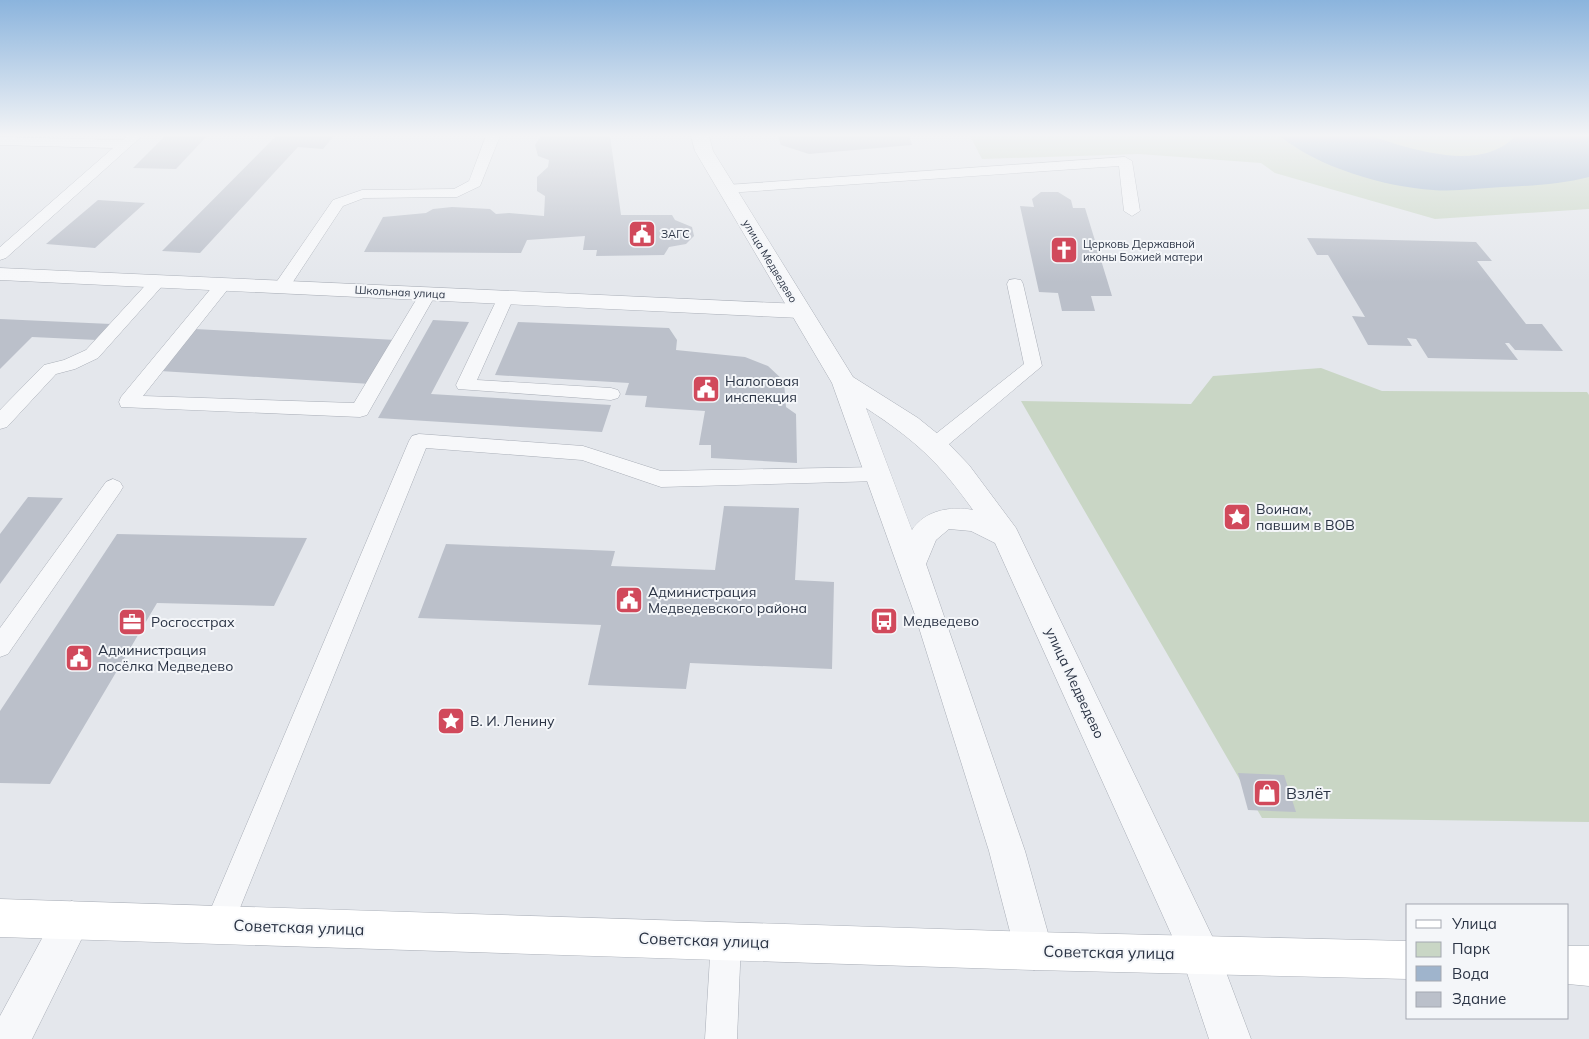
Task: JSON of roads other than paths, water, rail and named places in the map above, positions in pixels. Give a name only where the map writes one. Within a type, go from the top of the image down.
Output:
[{"type":"main road","name":"Советская улица","points":[[0,918],[1034,951],[1406,960]]},
{"type":"main road","points":[[1569,965],[1589,966]]},
{"type":"street","name":"улица Медведево","points":[[724,184],[844,382],[912,563],[1007,850],[1034,951]]},
{"type":"street","name":"Школьная улица","points":[[0,274],[800,311]]},
{"type":"street","name":"улица Медведево","points":[[844,382],[909,424],[935,445],[960,472],[1006,536],[1200,954],[1230,1039]]},
{"type":"street","points":[[912,563],[916,544],[924,531],[945,521],[968,519],[988,525],[1006,536]]},
{"type":"street","points":[[10,1039],[72,920]]},
{"type":"lane","points":[[0,255],[80,184]]},
{"type":"lane","points":[[281,287],[338,203],[362,194],[457,193],[472,184]]},
{"type":"lane","points":[[727,189],[789,184]]},
{"type":"lane","points":[[1128,184],[1132,211]]},
{"type":"lane","points":[[0,422],[50,368],[69,365],[92,354],[158,281]]},
{"type":"lane","points":[[224,284],[128,402],[360,410],[428,294]]},
{"type":"lane","points":[[935,445],[1033,366],[1014,284]]},
{"type":"lane","points":[[506,298],[465,385],[611,394]]},
{"type":"lane","points":[[218,925],[419,441],[583,453],[661,479],[879,474]]},
{"type":"lane","points":[[0,647],[113,488]]},
{"type":"lane","points":[[720,1039],[726,941]]},
{"type":"water","points":[[1392,184],[1539,184],[1458,190]]},
{"type":"place","name":"ЗАГС","points":[[642,234]]},
{"type":"place","name":"Церковь Державной иконы Божией матери","points":[[1064,250]]},
{"type":"place","name":"Налоговая инспекция","points":[[706,389]]},
{"type":"place","name":"Воинам, павшим в ВОВ","points":[[1237,517]]},
{"type":"place","name":"Администрация Медведевского района","points":[[629,600]]},
{"type":"place","name":"Медведево","points":[[884,621]]},
{"type":"place","name":"Росгосстрах","points":[[132,622]]},
{"type":"place","name":"Администрация посёлка Медведево","points":[[79,658]]},
{"type":"place","name":"В. И. Ленину","points":[[451,721]]},
{"type":"place","name":"Взлёт","points":[[1267,793]]}]
